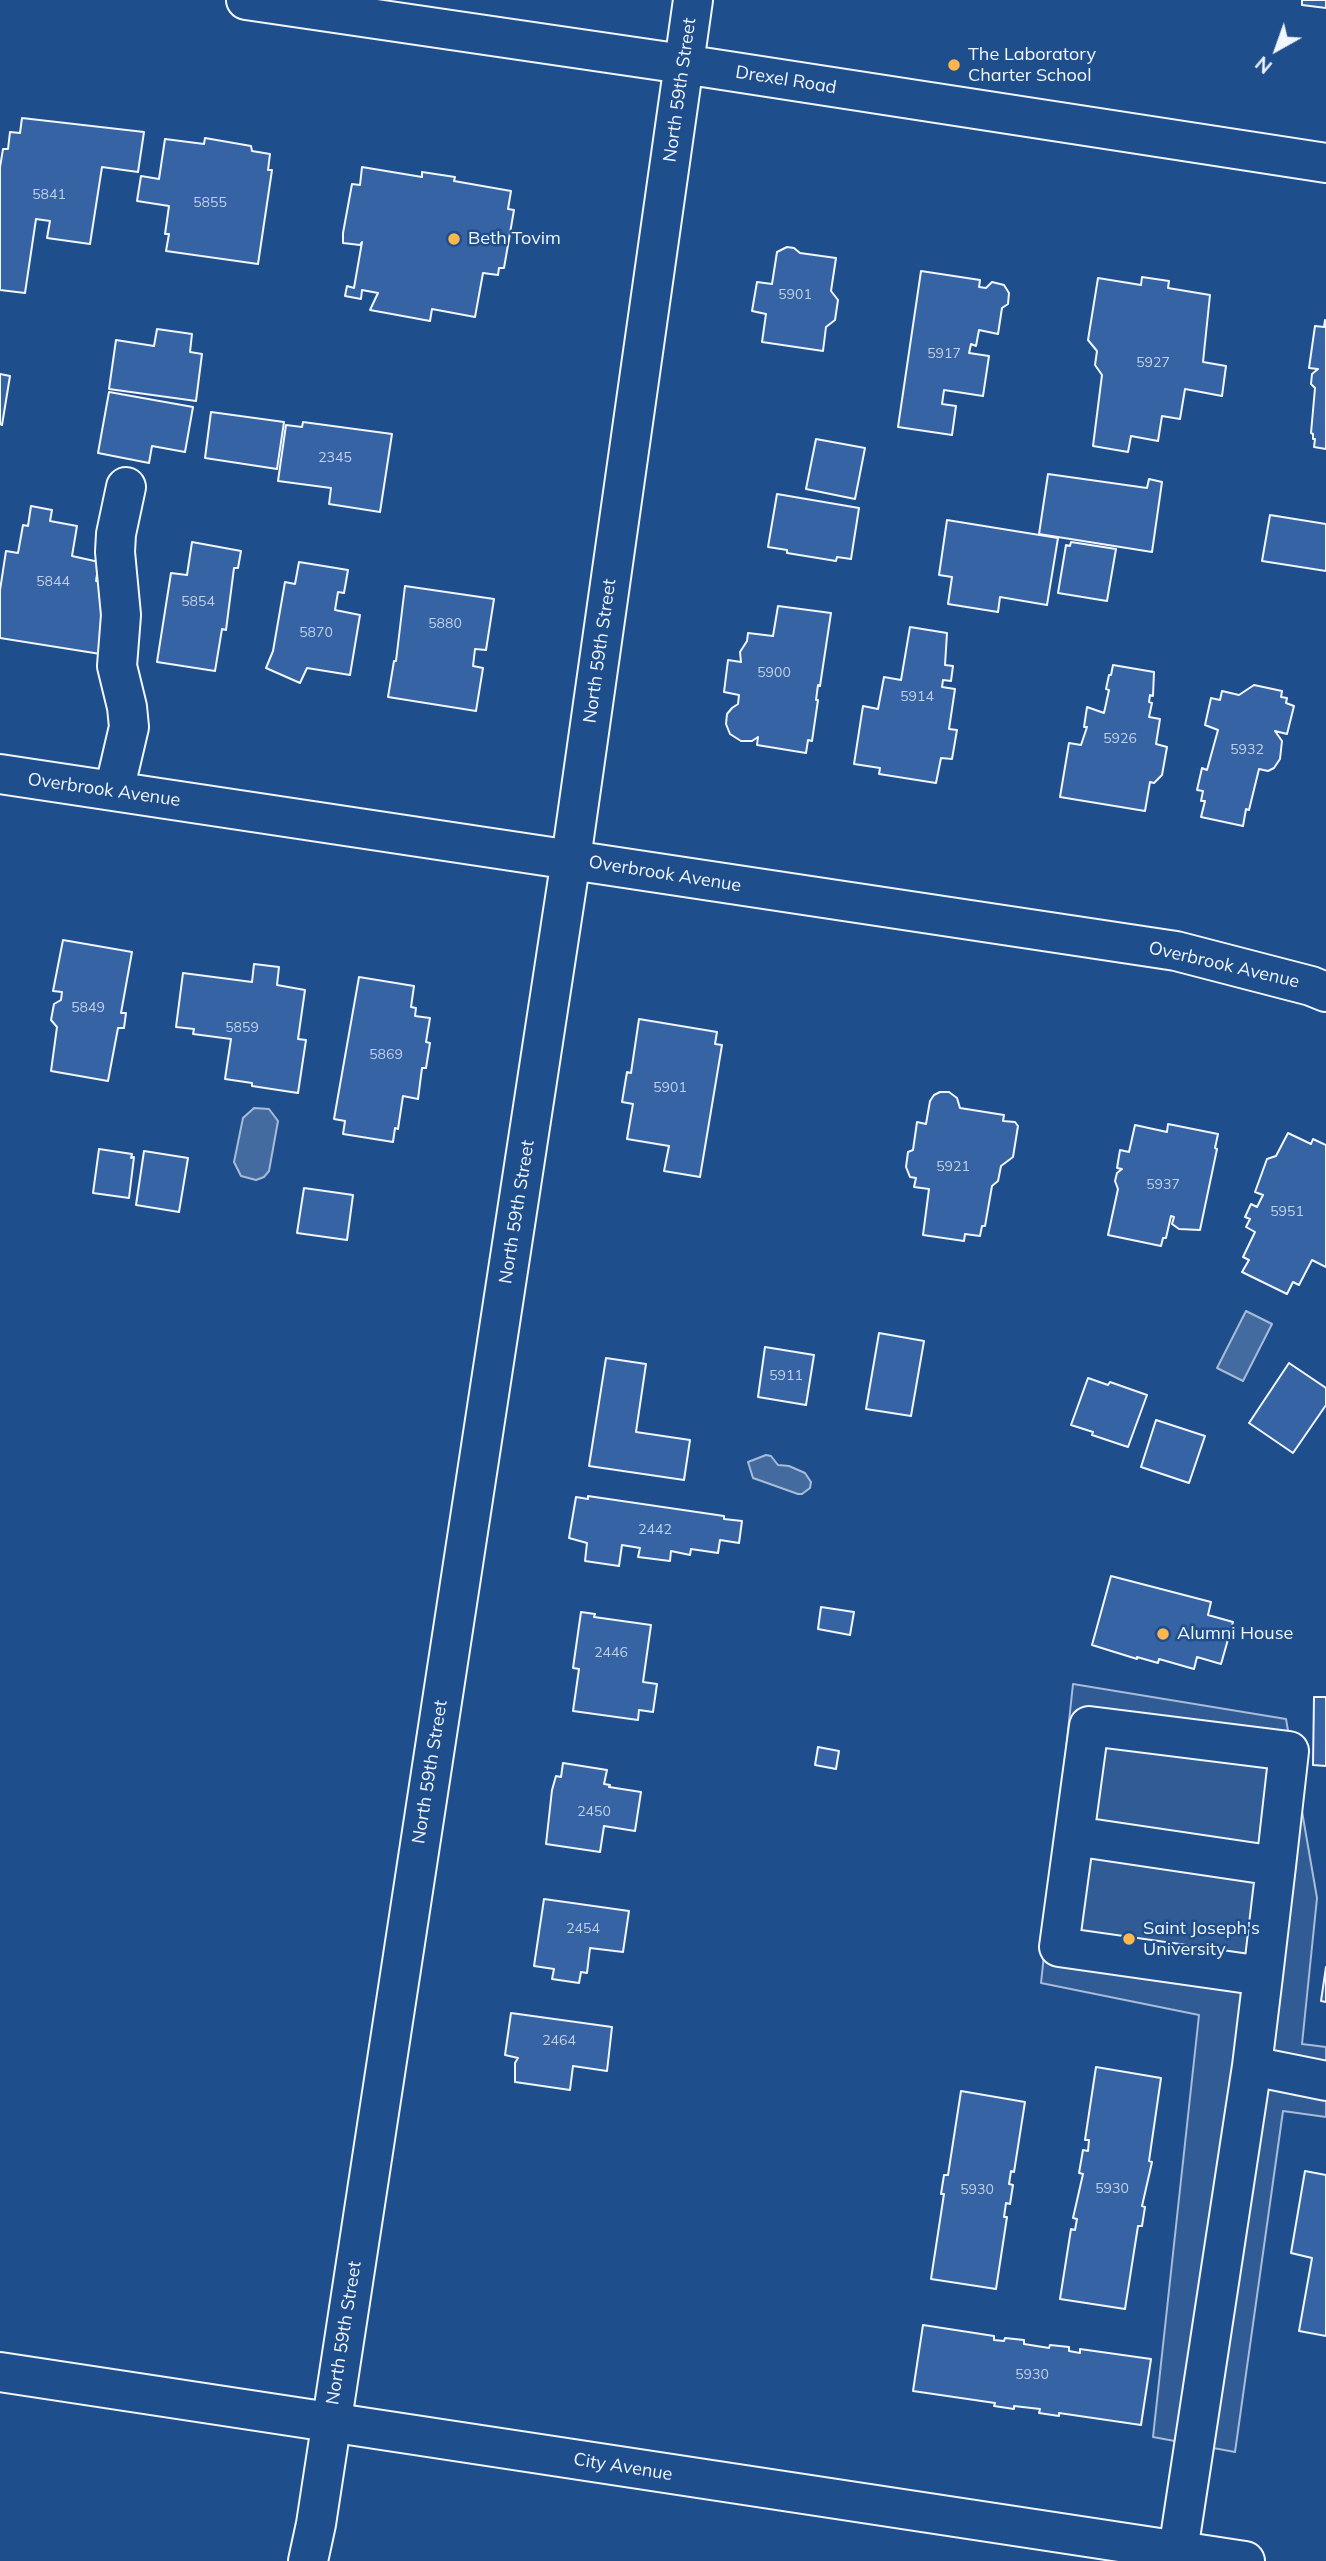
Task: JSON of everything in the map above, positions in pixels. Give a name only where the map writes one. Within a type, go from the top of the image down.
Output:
[{"type":"main road","name":"Drexel Road","points":[[246,0],[1326,163]]},
{"type":"main road","name":"North 59th Street","points":[[308,2561],[316,2524],[571,859],[693,0]]},
{"type":"main road","points":[[114,792],[129,727],[117,666],[121,615],[115,552],[126,487]]},
{"type":"main road","name":"Overbrook Avenue","points":[[0,774],[1176,951],[1326,992]]},
{"type":"main road","points":[[1178,2551],[1252,2066],[1263,1976],[1276,1866],[1289,1751],[1089,1726],[1059,1947],[1263,1976]]},
{"type":"main road","points":[[1074,1836],[1276,1866]]},
{"type":"main road","points":[[1252,2066],[1326,2081]]},
{"type":"main road","name":"City Avenue","points":[[0,2372],[1245,2561]]},
{"type":"shaded area","points":[[254,1108],[269,1109],[278,1121],[269,1171],[256,1180],[241,1176],[234,1162],[243,1118]]},
{"type":"shaded area","points":[[1246,1311],[1272,1324],[1243,1381],[1217,1368]]},
{"type":"shaded area","points":[[766,1455],[771,1456],[778,1465],[789,1466],[805,1473],[811,1482],[810,1488],[798,1494],[753,1478],[748,1462]]},
{"type":"shaded area","points":[[1073,1684],[1286,1719],[1317,1898],[1302,2044],[1326,2047],[1326,2117],[1283,2111],[1235,2452],[1153,2437],[1199,2015],[1041,1983]]},
{"type":"building","points":[[1302,0],[1326,0],[1326,8],[1302,5]]},
{"type":"building","points":[[22,118],[144,132],[138,172],[102,167],[90,244],[47,238],[50,221],[36,219],[25,293],[0,290],[0,167],[3,149],[8,149],[10,132],[20,133]]},
{"type":"building","points":[[205,138],[251,146],[252,151],[270,154],[268,170],[272,170],[258,264],[166,251],[169,234],[165,234],[169,206],[137,201],[141,176],[159,179],[165,139],[204,144]]},
{"type":"building","points":[[362,167],[422,177],[422,172],[455,177],[454,181],[511,191],[508,209],[514,210],[504,268],[499,268],[498,275],[483,273],[475,317],[432,309],[430,321],[370,310],[378,293],[362,290],[361,299],[345,296],[347,286],[354,288],[362,242],[360,245],[343,243],[343,233],[352,184],[360,185]]},
{"type":"building","points":[[787,247],[800,253],[836,258],[831,291],[838,300],[835,320],[826,327],[823,351],[762,342],[766,314],[752,311],[757,282],[772,284],[777,252]]},
{"type":"building","points":[[921,271],[980,280],[979,287],[986,288],[992,282],[1004,285],[1009,293],[1008,304],[1002,308],[998,334],[979,330],[976,346],[971,344],[969,353],[989,356],[983,396],[944,390],[942,404],[956,406],[952,435],[898,427]]},
{"type":"building","points":[[1142,277],[1169,281],[1168,288],[1210,295],[1203,362],[1226,366],[1222,396],[1185,389],[1180,419],[1162,416],[1158,441],[1131,436],[1128,452],[1093,446],[1102,375],[1095,365],[1097,351],[1088,340],[1098,278],[1141,285]]},
{"type":"building","points":[[1325,320],[1326,449],[1314,447],[1315,439],[1311,433],[1315,388],[1311,384],[1312,374],[1318,369],[1309,368],[1315,326],[1324,327]]},
{"type":"building","points":[[157,329],[192,334],[190,352],[202,354],[196,401],[109,389],[116,340],[154,346]]},
{"type":"building","points":[[0,374],[10,376],[2,425],[0,424]]},
{"type":"building","points":[[109,392],[193,407],[185,452],[152,446],[149,463],[98,453]]},
{"type":"building","points":[[211,412],[284,422],[277,469],[205,458]]},
{"type":"building","points":[[303,422],[392,434],[380,512],[329,504],[331,488],[278,481],[286,425],[302,427]]},
{"type":"building","points":[[816,439],[865,448],[855,499],[806,489]]},
{"type":"building","points":[[1048,474],[1147,488],[1149,479],[1162,482],[1152,552],[1039,534]]},
{"type":"building","points":[[777,494],[859,508],[851,559],[837,557],[836,561],[768,547]]},
{"type":"building","points":[[31,506],[52,510],[50,521],[77,526],[72,556],[99,562],[96,581],[113,584],[113,656],[0,638],[0,590],[6,551],[18,553],[23,525],[28,526]]},
{"type":"building","points":[[1270,515],[1326,524],[1326,571],[1262,561]]},
{"type":"building","points":[[947,520],[1058,538],[1047,605],[1000,597],[998,612],[948,604],[952,577],[939,575]]},
{"type":"building","points":[[192,542],[241,551],[238,568],[234,568],[226,630],[222,629],[215,671],[157,662],[171,573],[187,575]]},
{"type":"building","points":[[1071,542],[1116,549],[1107,601],[1058,593],[1066,545],[1070,546]]},
{"type":"building","points":[[299,562],[348,570],[344,593],[338,592],[335,610],[360,615],[350,675],[307,668],[300,683],[266,668],[273,651],[285,582],[295,584]]},
{"type":"building","points":[[405,586],[494,599],[486,650],[475,649],[473,666],[483,668],[476,711],[388,697],[396,661]]},
{"type":"building","points":[[778,606],[831,613],[820,686],[818,685],[812,741],[808,740],[806,753],[757,745],[758,737],[752,741],[741,741],[730,734],[726,724],[727,714],[738,704],[739,695],[724,692],[728,660],[741,662],[740,652],[747,641],[748,633],[773,636]]},
{"type":"building","points":[[910,627],[947,633],[945,665],[953,666],[951,681],[943,680],[942,687],[955,689],[949,729],[957,730],[952,759],[941,758],[936,783],[879,774],[880,768],[854,764],[863,706],[878,709],[884,677],[901,680]]},
{"type":"building","points":[[1113,665],[1154,672],[1149,717],[1160,719],[1156,744],[1167,747],[1162,775],[1154,783],[1150,782],[1145,811],[1060,797],[1069,743],[1081,745],[1087,727],[1084,727],[1087,707],[1104,713],[1109,690],[1106,689]]},
{"type":"building","points":[[1254,685],[1282,691],[1281,697],[1287,698],[1286,703],[1294,706],[1287,734],[1275,731],[1282,741],[1280,759],[1274,768],[1268,771],[1259,769],[1243,826],[1201,817],[1205,801],[1201,801],[1203,791],[1197,790],[1202,768],[1207,770],[1218,730],[1205,725],[1211,698],[1220,700],[1222,691],[1239,695]]},
{"type":"building","points":[[63,940],[132,952],[121,1013],[126,1013],[124,1028],[118,1028],[108,1081],[51,1071],[57,1027],[51,1020],[54,1004],[61,1000],[62,992],[53,991]]},
{"type":"building","points":[[254,964],[279,967],[277,985],[305,990],[298,1039],[306,1040],[298,1093],[225,1079],[231,1039],[193,1034],[194,1029],[176,1027],[183,973],[252,982]]},
{"type":"building","points":[[359,977],[414,986],[411,1007],[416,1008],[415,1016],[430,1018],[426,1042],[430,1043],[426,1068],[422,1068],[418,1099],[403,1096],[398,1129],[395,1128],[393,1142],[343,1134],[345,1121],[334,1119]]},
{"type":"building","points":[[639,1019],[717,1032],[715,1044],[722,1045],[700,1177],[664,1171],[669,1146],[627,1139],[633,1104],[622,1102],[627,1072],[631,1073]]},
{"type":"building","points":[[940,1092],[949,1092],[957,1098],[960,1108],[1004,1115],[1003,1121],[1015,1122],[1018,1126],[1013,1157],[1001,1166],[998,1181],[992,1186],[985,1226],[982,1226],[980,1236],[965,1234],[964,1241],[923,1235],[929,1189],[914,1187],[916,1178],[910,1177],[906,1167],[908,1152],[913,1150],[917,1122],[926,1124],[930,1101]]},
{"type":"building","points":[[1168,1124],[1218,1134],[1200,1230],[1179,1229],[1172,1224],[1174,1217],[1171,1216],[1166,1238],[1163,1238],[1161,1246],[1108,1235],[1118,1189],[1115,1181],[1117,1173],[1122,1169],[1117,1168],[1120,1150],[1129,1152],[1135,1125],[1167,1132]]},
{"type":"building","points":[[1288,1133],[1311,1144],[1313,1139],[1326,1145],[1326,1267],[1312,1260],[1299,1285],[1293,1282],[1287,1294],[1242,1272],[1249,1260],[1243,1257],[1255,1232],[1246,1227],[1250,1219],[1245,1217],[1251,1204],[1257,1207],[1263,1195],[1255,1192],[1267,1159],[1276,1156]]},
{"type":"building","points":[[99,1149],[132,1154],[131,1158],[134,1157],[129,1198],[93,1193]]},
{"type":"building","points":[[144,1151],[188,1158],[179,1212],[136,1205]]},
{"type":"building","points":[[304,1188],[353,1195],[347,1240],[297,1233]]},
{"type":"building","points":[[879,1333],[924,1341],[911,1416],[866,1409]]},
{"type":"building","points":[[765,1347],[814,1355],[806,1405],[758,1397]]},
{"type":"building","points":[[606,1358],[646,1364],[636,1432],[690,1440],[684,1480],[589,1466]]},
{"type":"building","points":[[1289,1363],[1326,1388],[1326,1405],[1293,1453],[1249,1423]]},
{"type":"building","points":[[1088,1378],[1108,1385],[1110,1382],[1147,1395],[1128,1447],[1071,1425]]},
{"type":"building","points":[[1156,1420],[1205,1436],[1189,1483],[1141,1467]]},
{"type":"building","points":[[588,1496],[742,1521],[739,1543],[720,1540],[718,1553],[691,1549],[690,1555],[671,1551],[670,1561],[638,1557],[640,1548],[622,1545],[619,1566],[585,1561],[587,1543],[569,1538],[576,1497],[588,1499]]},
{"type":"building","name":"Alumni House","points":[[1111,1576],[1211,1602],[1208,1615],[1233,1622],[1221,1664],[1197,1657],[1194,1669],[1159,1659],[1158,1663],[1137,1659],[1092,1645]]},
{"type":"building","points":[[821,1607],[854,1612],[850,1635],[818,1629]]},
{"type":"building","points":[[581,1612],[595,1614],[594,1617],[651,1625],[643,1682],[657,1684],[653,1712],[639,1710],[638,1720],[573,1711],[579,1669],[573,1668]]},
{"type":"building","points":[[1314,1697],[1326,1697],[1326,1766],[1313,1765]]},
{"type":"building","points":[[818,1747],[839,1751],[836,1769],[815,1765]]},
{"type":"building","points":[[563,1763],[607,1770],[604,1784],[641,1792],[635,1831],[604,1826],[600,1852],[546,1844],[552,1790],[556,1776],[561,1777]]},
{"type":"building","points":[[544,1899],[629,1911],[623,1952],[590,1948],[587,1973],[581,1972],[579,1983],[552,1979],[554,1969],[534,1966]]},
{"type":"building","points":[[1326,1967],[1326,2002],[1321,2001]]},
{"type":"building","points":[[511,2013],[612,2027],[607,2071],[573,2066],[570,2090],[515,2082],[515,2063],[518,2058],[505,2055]]},
{"type":"building","points":[[1096,2067],[1161,2078],[1149,2161],[1152,2162],[1142,2206],[1145,2207],[1142,2226],[1138,2226],[1125,2309],[1060,2299],[1071,2229],[1075,2230],[1077,2219],[1073,2218],[1083,2174],[1079,2173],[1083,2150],[1088,2151],[1089,2140],[1085,2140]]},
{"type":"building","points":[[961,2091],[1025,2102],[1014,2172],[1011,2171],[1009,2184],[1013,2185],[1010,2204],[1006,2203],[1004,2217],[1007,2217],[996,2289],[931,2279],[944,2194],[941,2194],[944,2175],[948,2175]]},
{"type":"building","points":[[1305,2171],[1326,2175],[1326,2336],[1299,2331],[1312,2258],[1291,2253]]},
{"type":"building","points":[[923,2325],[994,2336],[994,2340],[1004,2341],[1005,2338],[1024,2340],[1024,2344],[1049,2348],[1050,2345],[1069,2347],[1069,2351],[1080,2353],[1080,2349],[1151,2359],[1141,2425],[1059,2413],[1059,2416],[1039,2413],[1040,2409],[1014,2406],[1014,2409],[994,2406],[995,2403],[913,2391]]},
{"type":"place","name":"The Laboratory Charter School","points":[[954,65]]},
{"type":"place","name":"Beth Tovim","points":[[454,239]]},
{"type":"place","name":"Alumni House","points":[[1163,1634]]},
{"type":"place","name":"Saint Joseph's University","points":[[1129,1939]]}]
